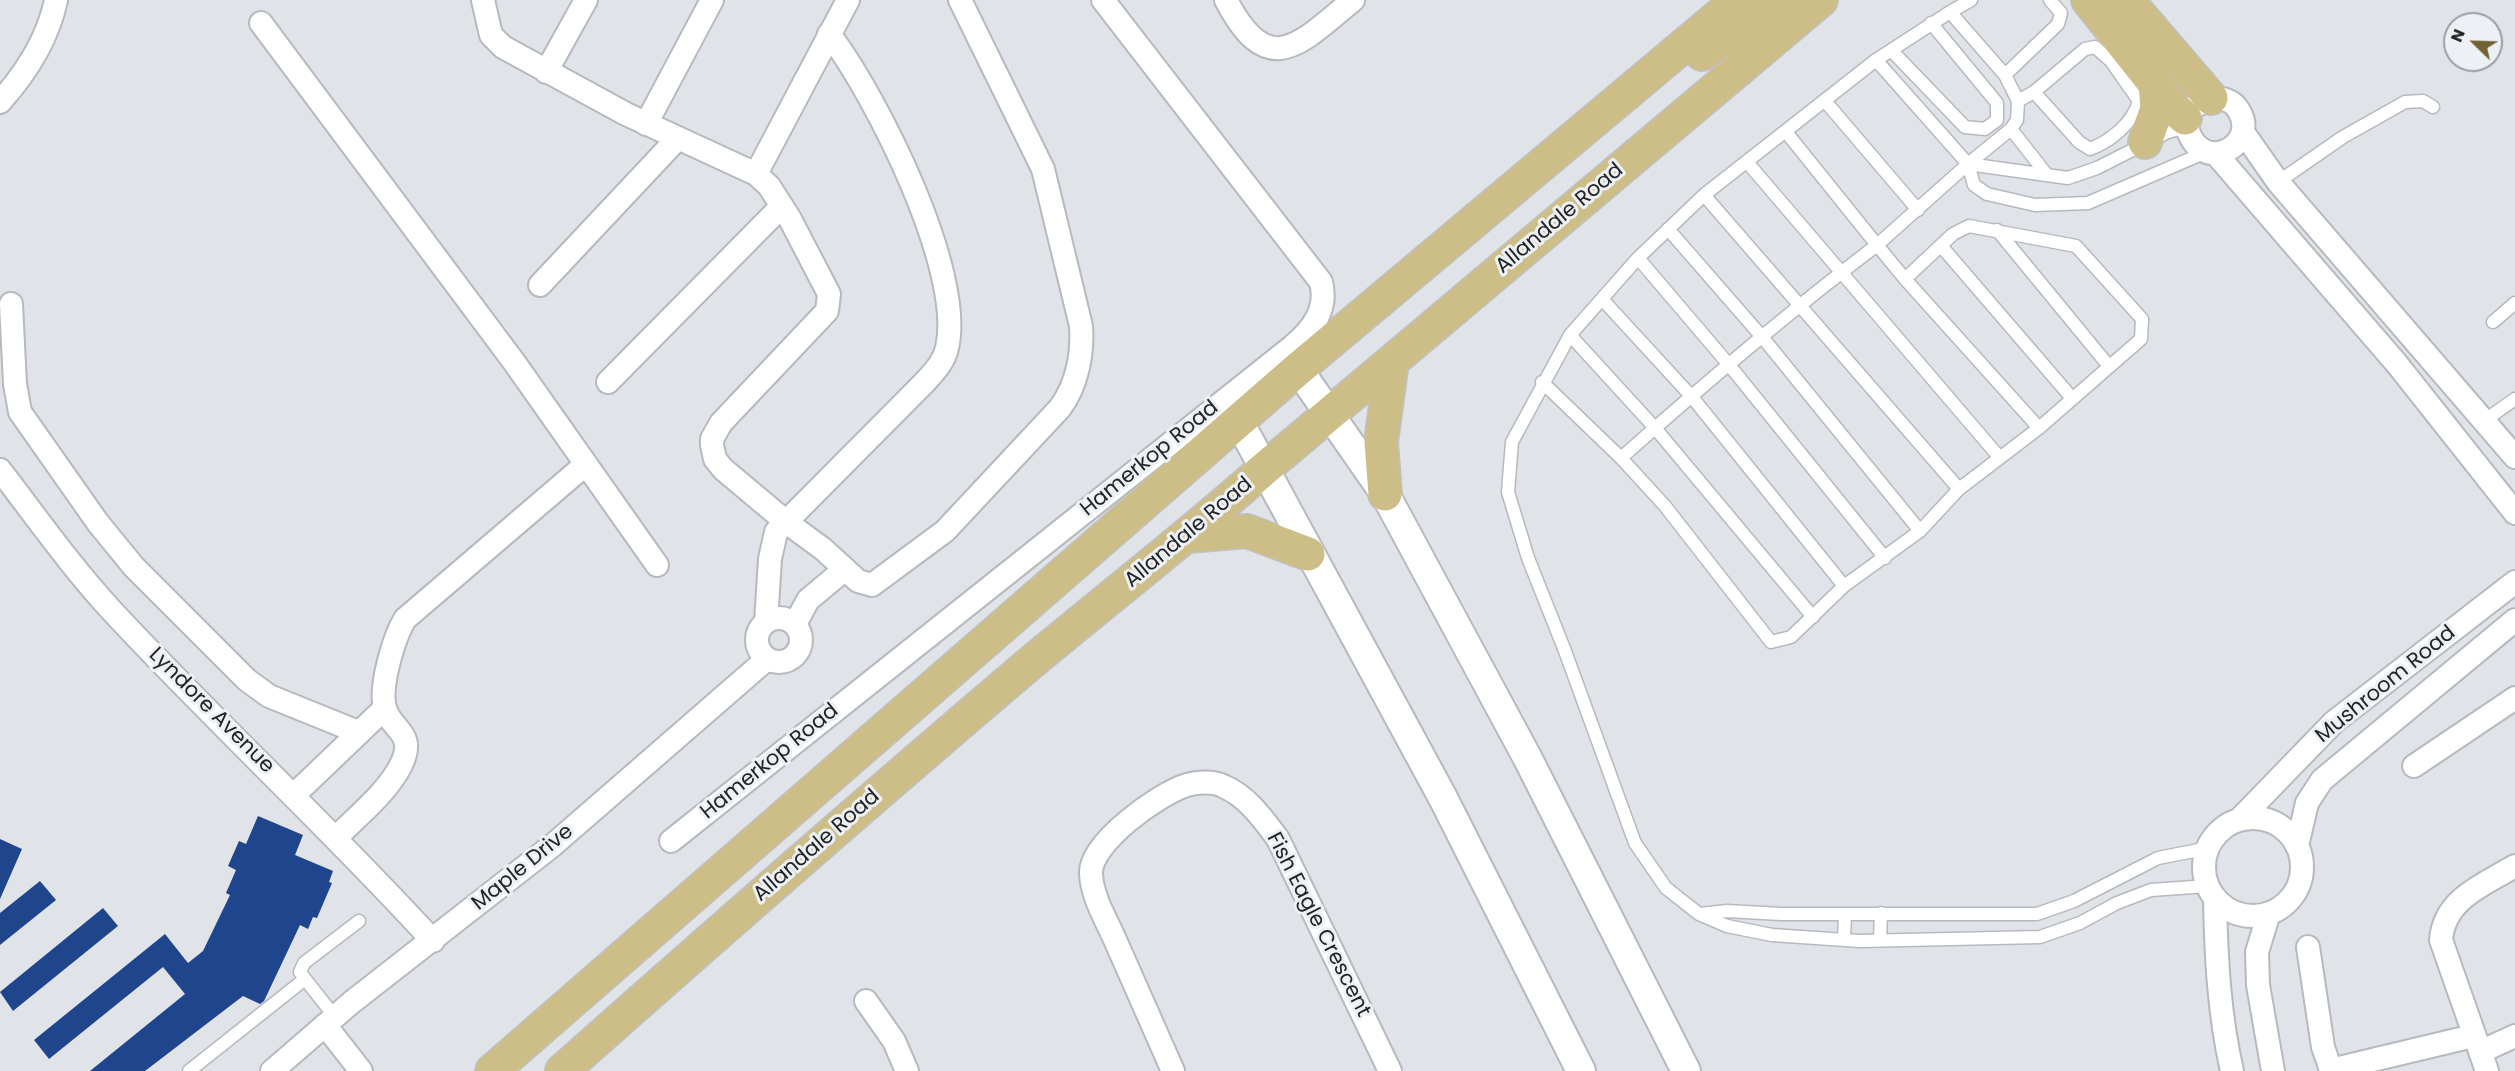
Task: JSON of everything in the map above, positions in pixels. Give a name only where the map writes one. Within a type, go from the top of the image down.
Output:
[{"type":"main road","name":"Allandale Road","points":[[489,1070],[1238,420],[1738,0]]},
{"type":"main road","points":[[1598,117],[1720,43],[1778,0]]},
{"type":"main road","name":"Allandale Road","points":[[562,1071],[844,821],[1028,666],[1188,536],[1264,469],[1821,0]]},
{"type":"main road","points":[[2088,0],[2186,123]]},
{"type":"main road","points":[[2127,0],[2211,98]]},
{"type":"main road","points":[[2145,142],[2157,109],[2155,83]]},
{"type":"main road","points":[[1385,494],[1382,433],[1392,362]]},
{"type":"main road","points":[[1188,536],[1247,531],[1308,554]]},
{"type":"street","points":[[0,102],[17,84],[33,59],[51,21],[56,0]]},
{"type":"street","points":[[483,0],[488,26],[496,42],[546,72],[646,124],[756,174],[769,186],[817,267],[829,294],[830,303],[818,323],[721,423],[712,439],[715,459],[723,469],[785,521],[810,538],[862,583],[876,584],[945,531],[1060,408],[1071,393],[1075,381],[1080,326],[1050,189],[1036,151],[960,0]]},
{"type":"street","points":[[546,72],[585,0]]},
{"type":"street","points":[[646,124],[712,0]]},
{"type":"street","points":[[756,174],[848,0]]},
{"type":"street","name":"Hamerkop Road","points":[[670,841],[1293,346],[1311,328],[1317,318],[1324,294],[1321,282],[1103,0]]},
{"type":"street","points":[[1226,0],[1243,30],[1263,47],[1284,48],[1304,39],[1353,0]]},
{"type":"street","points":[[261,23],[513,362],[657,566]]},
{"type":"street","points":[[766,622],[771,544],[776,532],[925,382],[939,365],[947,350],[950,329],[948,302],[940,261],[927,222],[871,100],[848,58],[829,34]]},
{"type":"street","points":[[2515,457],[2278,182],[2243,132],[2241,114],[2236,106],[2220,98],[2211,98],[2195,106],[2186,123],[2192,141],[2211,153],[2397,364],[2515,513]]},
{"type":"street","points":[[2211,153],[2233,147],[2243,132]]},
{"type":"street","points":[[540,285],[678,138]]},
{"type":"street","points":[[608,382],[782,206]]},
{"type":"street","points":[[11,304],[15,384],[20,412],[98,524],[134,567],[247,680],[269,696],[358,732]]},
{"type":"street","points":[[1298,369],[1385,494],[1527,757],[1686,1071]]},
{"type":"street","points":[[1238,420],[1308,554],[1443,798],[1581,1071]]},
{"type":"street","points":[[336,837],[384,788],[401,765],[406,741],[385,708],[389,659],[393,642],[405,619],[585,465]]},
{"type":"street","name":"Lyndore Avenue","points":[[0,470],[52,541],[112,612],[295,794],[433,941]]},
{"type":"street","points":[[795,624],[808,600],[845,568]]},
{"type":"street","name":"Mushroom Road","points":[[2209,848],[2218,833],[2239,820],[2334,722],[2515,582]]},
{"type":"street","points":[[781,618],[795,624],[802,636],[802,643],[795,656],[783,662],[767,659],[759,649],[757,642],[761,627],[766,622],[781,618]]},
{"type":"street","name":"Mushroom Road","points":[[2269,913],[2280,908],[2296,891],[2302,868],[2297,846],[2307,803],[2322,780],[2515,620]]},
{"type":"street","name":"Maple Drive","points":[[272,1071],[330,1021],[553,845],[767,659]]},
{"type":"street","points":[[2414,766],[2515,698]]},
{"type":"street","points":[[295,794],[385,708]]},
{"type":"street","name":"Fish Eagle Crescent","points":[[1173,1071],[1098,902],[1090,870],[1098,851],[1112,834],[1176,789],[1203,782],[1222,785],[1238,795],[1258,812],[1278,838],[1390,1071]]},
{"type":"street","points":[[2239,820],[2261,818],[2272,822],[2291,836],[2297,846]]},
{"type":"street","points":[[2209,848],[2205,865],[2212,892],[2222,1021],[2232,1071]]},
{"type":"street","points":[[2480,1053],[2441,940],[2442,926],[2446,914],[2461,898],[2515,866]]},
{"type":"street","points":[[2212,892],[2234,912],[2246,915],[2269,913],[2257,952],[2258,985],[2273,1071]]},
{"type":"street","points":[[2308,947],[2323,1047],[2331,1070],[2480,1053],[2515,1036]]},
{"type":"street","points":[[866,1001],[894,1041],[907,1071]]},
{"type":"street","points":[[330,1021],[361,1071]]},
{"type":"lane","points":[[1971,0],[1931,23],[1876,60],[1704,195],[1638,258],[1570,335],[1542,382],[1512,442],[1508,492],[1528,558],[1565,651],[1635,843],[1666,888],[1699,914],[1727,926],[1772,935],[1880,940],[2040,937],[2151,890],[2212,892]]},
{"type":"lane","points":[[2005,75],[2058,24],[2061,13],[2050,0]]},
{"type":"lane","points":[[1621,458],[1763,338],[1798,304],[1877,244],[2011,129],[2017,120],[2018,101],[2005,75],[1950,12]]},
{"type":"lane","points":[[1892,51],[1965,127],[1984,129],[1997,120],[1997,103],[1931,23]]},
{"type":"lane","points":[[2018,101],[2034,92],[2085,49],[2095,47],[2102,51],[2139,101],[2137,110],[2121,129],[2104,144],[2090,149],[2079,142],[2034,92]]},
{"type":"lane","points":[[1876,60],[1968,164],[1974,185],[1987,194],[2035,205],[2088,203],[2211,153]]},
{"type":"lane","points":[[1825,101],[1918,210]]},
{"type":"lane","points":[[2278,182],[2343,137],[2405,102],[2422,101],[2433,107]]},
{"type":"lane","points":[[1968,164],[2068,178],[2097,168],[2186,123]]},
{"type":"lane","points":[[2011,129],[2047,175]]},
{"type":"lane","points":[[1786,132],[1905,279],[2039,428]]},
{"type":"lane","points":[[1747,162],[2000,458]]},
{"type":"lane","points":[[1704,195],[1959,489]]},
{"type":"lane","points":[[1542,382],[1621,458],[1665,506],[1771,642],[1791,637],[1844,586],[1920,531],[1959,489],[2039,428],[2108,365],[2141,339],[2142,319],[2076,246],[1969,226],[1953,234],[1942,247],[1905,279]]},
{"type":"lane","points":[[1668,229],[1763,338],[1920,531]]},
{"type":"lane","points":[[1997,230],[2108,365]]},
{"type":"lane","points":[[1942,247],[2072,397]]},
{"type":"lane","points":[[1638,258],[1730,366],[1885,558]]},
{"type":"lane","points":[[1602,299],[1692,398],[1844,586]]},
{"type":"lane","points":[[2493,322],[2515,303]]},
{"type":"lane","points":[[1570,335],[1655,428],[1813,617]]},
{"type":"lane","points":[[2484,422],[2515,399]]},
{"type":"lane","points":[[1699,914],[1727,911],[1845,914],[2037,914],[2074,901],[2158,858],[2209,848]]},
{"type":"lane","points":[[1844,939],[1845,914]]},
{"type":"lane","points":[[1880,940],[1881,914]]},
{"type":"lane","points":[[330,1021],[300,972],[303,963],[359,921]]},
{"type":"lane","points":[[189,1071],[305,979]]},
{"type":"building","points":[[258,816],[303,835],[295,855],[333,871],[329,882],[332,883],[317,918],[313,917],[308,929],[300,925],[264,1001],[260,1004],[243,996],[145,1071],[90,1071],[185,994],[163,967],[49,1059],[34,1040],[165,934],[188,963],[203,951],[230,895],[226,893],[236,870],[228,866],[239,841],[246,844]]},
{"type":"building","points":[[0,839],[22,849],[0,899]]},
{"type":"building","points":[[40,881],[56,900],[0,945],[0,913]]},
{"type":"building","points":[[103,908],[118,926],[13,1011],[0,992]]}]
